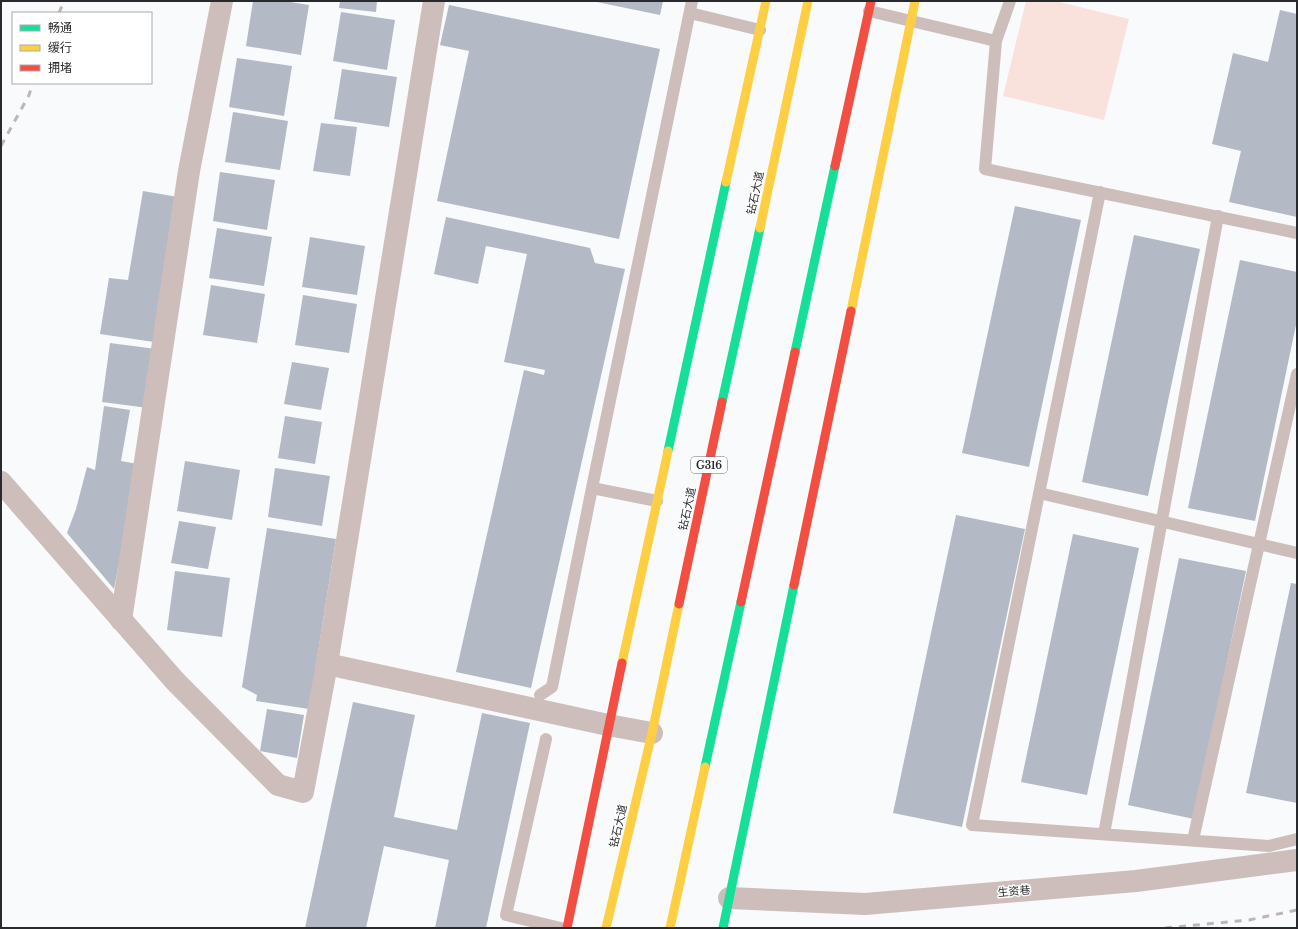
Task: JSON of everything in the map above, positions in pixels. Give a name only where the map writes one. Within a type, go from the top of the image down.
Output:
[{"type":"main road","points":[[567,928],[608,725],[766,1]]},
{"type":"main road","name":"钻石大道","points":[[606,928],[652,733],[808,1]]},
{"type":"main road","points":[[723,928],[915,1]]},
{"type":"main road","points":[[670,928],[870,6]]},
{"type":"street","points":[[121,620],[190,171],[222,1]]},
{"type":"street","points":[[1,482],[175,681],[278,785],[303,792],[327,664],[434,1]]},
{"type":"street","points":[[327,664],[608,725],[652,733]]},
{"type":"street","name":"生资巷","points":[[730,898],[864,904],[1136,881],[1297,860]]},
{"type":"lane","points":[[540,695],[552,687],[692,1]]},
{"type":"lane","points":[[1010,1],[996,41],[985,169],[1297,233]]},
{"type":"lane","points":[[870,6],[911,21],[996,41]]},
{"type":"lane","points":[[690,14],[760,30]]},
{"type":"lane","points":[[1100,192],[972,825],[1269,846],[1297,839]]},
{"type":"lane","points":[[1104,834],[1218,216]]},
{"type":"lane","points":[[1193,840],[1297,374]]},
{"type":"lane","points":[[592,488],[657,501]]},
{"type":"lane","points":[[1039,493],[1297,553]]},
{"type":"lane","points":[[546,739],[506,915],[561,928]]},
{"type":"shaded area","points":[[1026,1],[1055,1],[1129,19],[1104,120],[1003,96]]},
{"type":"building","points":[[253,1],[284,1],[309,5],[301,55],[246,46]]},
{"type":"building","points":[[340,1],[377,1],[376,12],[339,8]]},
{"type":"building","points":[[592,1],[663,1],[660,15]]},
{"type":"building","points":[[449,5],[660,49],[619,239],[437,201],[469,51],[440,45]]},
{"type":"building","points":[[1280,10],[1297,14],[1297,217],[1229,202],[1241,151],[1212,144],[1233,53],[1268,62]]},
{"type":"building","points":[[341,12],[395,20],[387,70],[333,61]]},
{"type":"building","points":[[237,58],[292,66],[284,116],[229,107]]},
{"type":"building","points":[[342,69],[397,77],[389,127],[334,119]]},
{"type":"building","points":[[233,112],[288,121],[280,170],[225,162]]},
{"type":"building","points":[[321,123],[357,127],[350,176],[313,171]]},
{"type":"building","points":[[220,172],[275,180],[267,230],[213,221]]},
{"type":"building","points":[[143,191],[178,197],[154,342],[100,334],[109,278],[128,280]]},
{"type":"building","points":[[1015,206],[1081,220],[1029,467],[962,453]]},
{"type":"building","points":[[446,217],[590,248],[595,263],[625,269],[531,688],[456,672],[524,370],[544,375],[545,370],[504,362],[527,254],[486,246],[478,284],[434,274]]},
{"type":"building","points":[[217,228],[272,237],[264,286],[209,278]]},
{"type":"building","points":[[1134,235],[1200,249],[1148,496],[1082,482]]},
{"type":"building","points":[[310,237],[365,246],[357,295],[302,287]]},
{"type":"building","points":[[1240,260],[1297,272],[1297,320],[1255,521],[1188,508]]},
{"type":"building","points":[[211,285],[265,294],[257,343],[203,335]]},
{"type":"building","points":[[303,295],[357,304],[349,353],[295,345]]},
{"type":"building","points":[[110,343],[156,349],[148,408],[102,402]]},
{"type":"building","points":[[292,362],[329,368],[321,410],[284,404]]},
{"type":"building","points":[[104,406],[130,410],[121,461],[138,464],[114,589],[67,533],[76,509],[87,467],[95,470]]},
{"type":"building","points":[[285,416],[322,422],[315,464],[278,458]]},
{"type":"building","points":[[185,461],[240,470],[232,520],[177,511]]},
{"type":"building","points":[[275,468],[330,476],[322,526],[268,517]]},
{"type":"building","points":[[956,515],[1025,529],[962,827],[893,813]]},
{"type":"building","points":[[179,521],[216,527],[208,569],[171,563]]},
{"type":"building","points":[[267,528],[336,539],[309,709],[256,701],[257,695],[242,687]]},
{"type":"building","points":[[1073,534],[1139,548],[1087,795],[1021,782]]},
{"type":"building","points":[[1179,558],[1246,571],[1194,819],[1128,805]]},
{"type":"building","points":[[175,571],[230,578],[222,637],[167,630]]},
{"type":"building","points":[[1291,583],[1297,584],[1297,803],[1246,793]]},
{"type":"building","points":[[353,702],[415,715],[394,817],[457,830],[482,713],[530,723],[486,928],[435,928],[449,860],[384,846],[366,928],[305,928]]},
{"type":"building","points":[[267,709],[304,715],[297,758],[260,751]]},
{"type":"railway","points":[[59,12],[64,1]]},
{"type":"railway","points":[[1,146],[29,95],[33,84]]},
{"type":"railway","points":[[1165,928],[1249,920],[1297,910]]},
{"type":"traffic: fast","points":[[795,352],[835,166]]},
{"type":"traffic: fast","points":[[668,451],[726,182]]},
{"type":"traffic: fast","points":[[722,402],[760,228]]},
{"type":"traffic: fast","points":[[723,928],[794,585]]},
{"type":"traffic: fast","points":[[705,767],[741,602]]},
{"type":"traffic: slow","points":[[726,182],[766,1]]},
{"type":"traffic: slow","points":[[760,228],[808,1]]},
{"type":"traffic: slow","points":[[851,311],[915,1]]},
{"type":"traffic: slow","points":[[622,663],[668,451]]},
{"type":"traffic: slow","points":[[606,928],[652,733],[679,604]]},
{"type":"traffic: slow","points":[[670,928],[705,767]]},
{"type":"traffic: jam","points":[[835,166],[871,1]]},
{"type":"traffic: jam","points":[[794,585],[851,311]]},
{"type":"traffic: jam","points":[[741,602],[795,352]]},
{"type":"traffic: jam","points":[[679,604],[722,402]]},
{"type":"traffic: jam","points":[[567,928],[622,663]]}]
